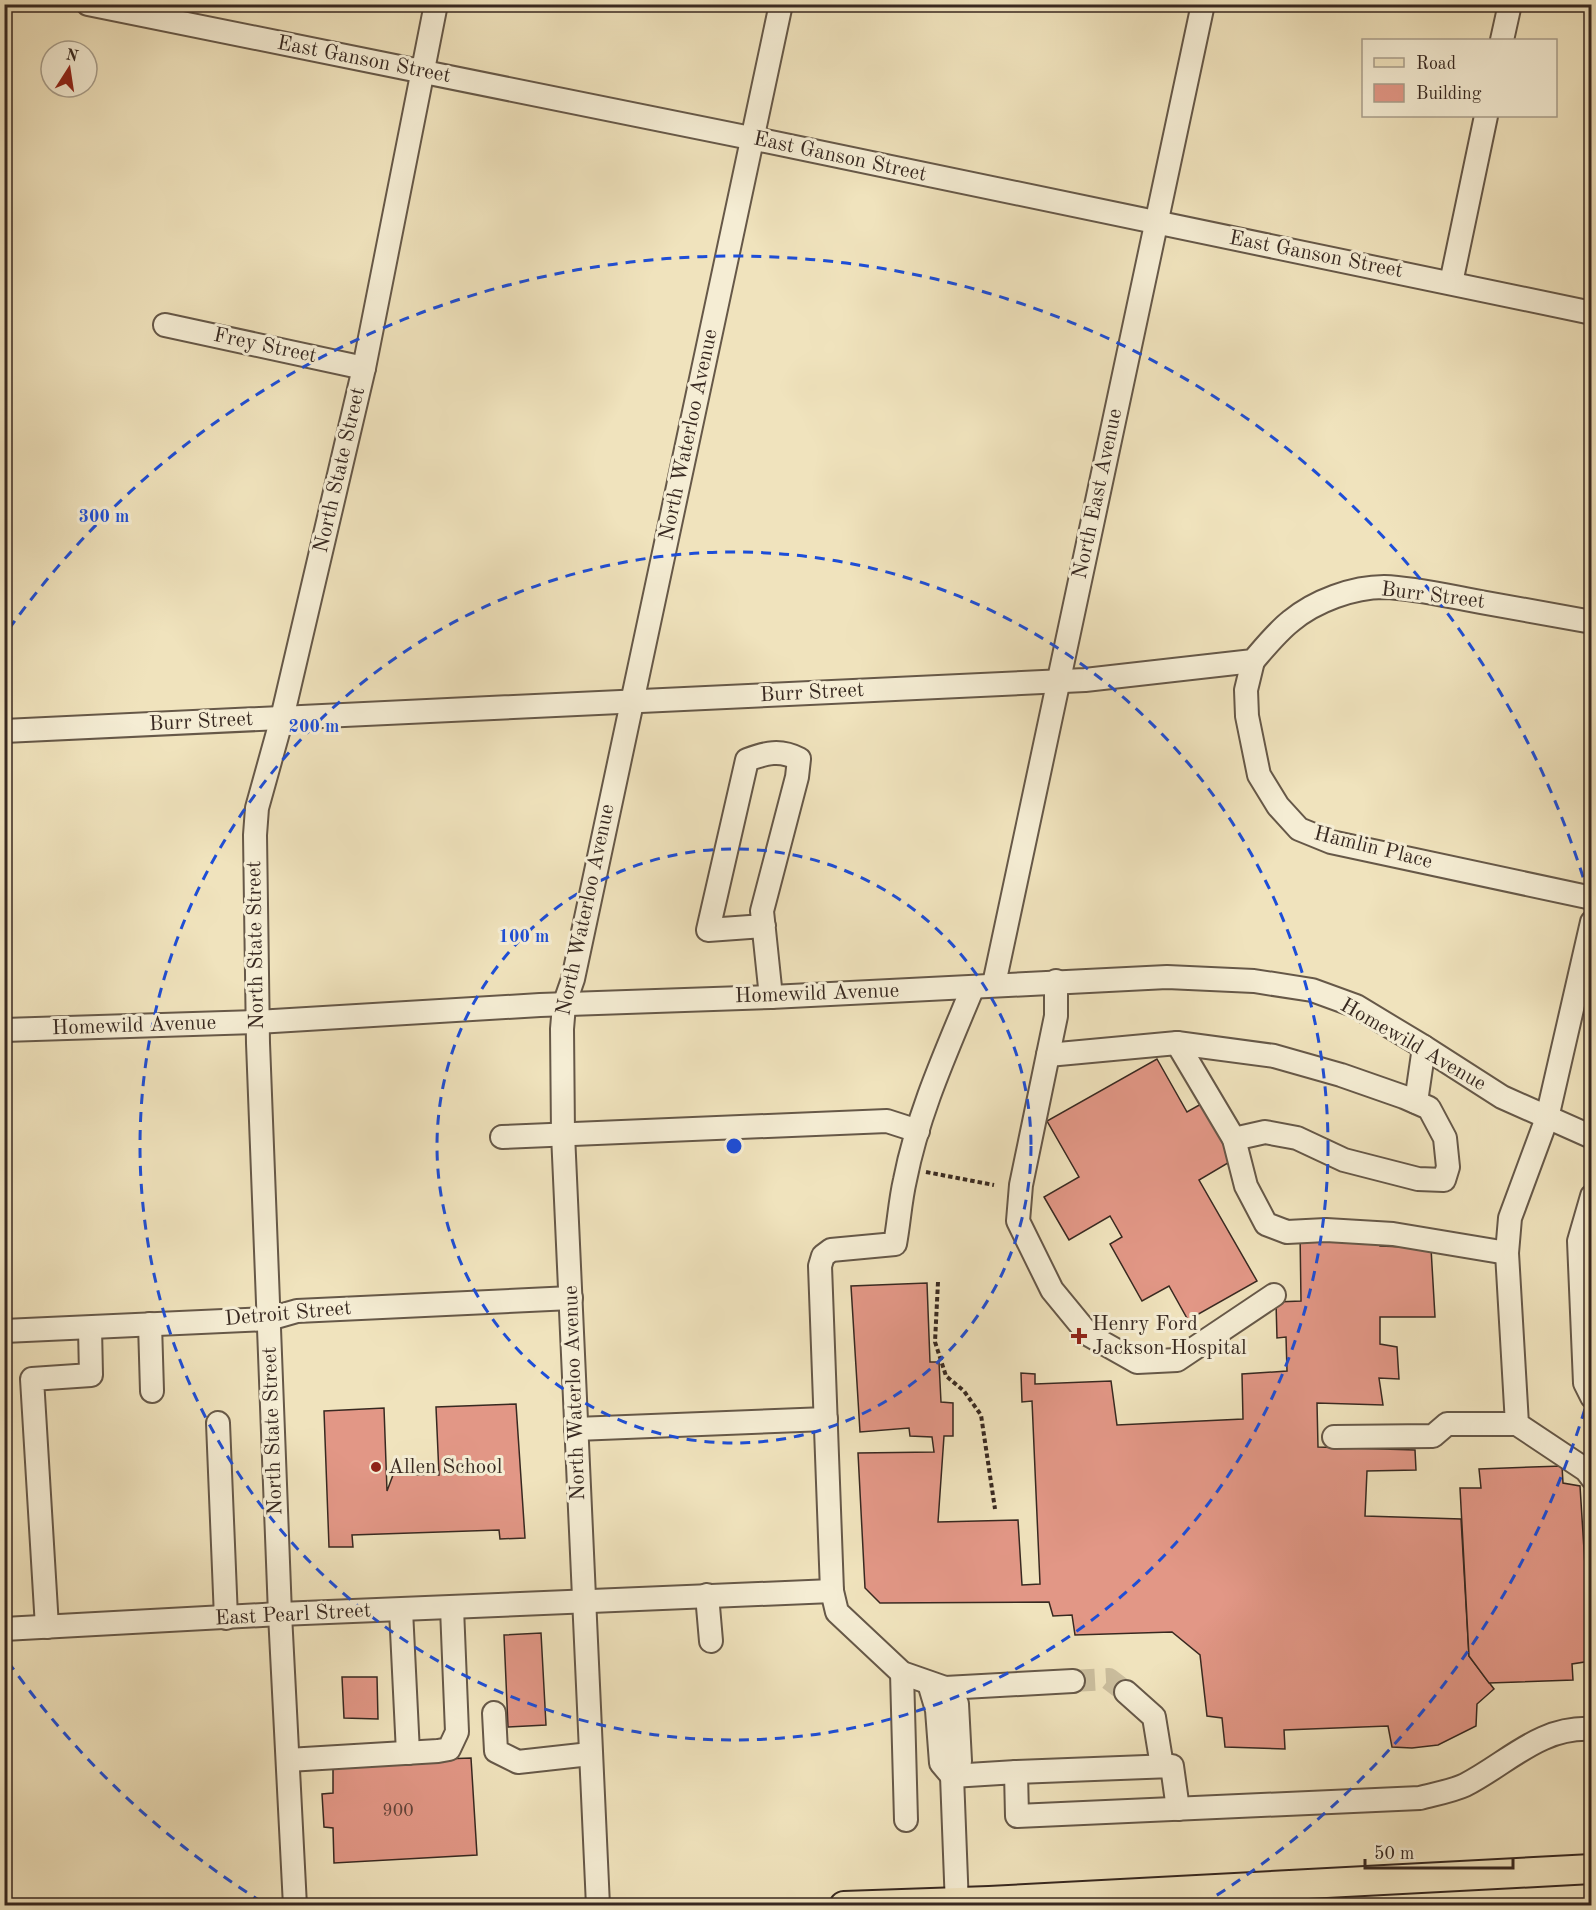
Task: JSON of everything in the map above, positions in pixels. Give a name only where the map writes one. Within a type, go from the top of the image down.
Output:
[{"type":"main road","points":[[844,1905],[957,1903],[1592,1869]]},
{"type":"street","name":"East Ganson Street","points":[[88,4],[113,7],[1592,313]]},
{"type":"street","name":"North State Street","points":[[295,1905],[280,1614],[257,1022],[255,826],[257,808],[282,718],[364,368],[436,4]]},
{"type":"street","name":"North Waterloo Avenue","points":[[598,1905],[582,1603],[563,1134],[562,1029],[564,1005],[573,979],[781,4]]},
{"type":"street","name":"North East Avenue","points":[[826,1419],[820,1266],[823,1256],[831,1250],[896,1244],[908,1168],[939,1069],[984,986],[1058,681],[1203,4]]},
{"type":"street","points":[[1502,39],[1510,4]]},
{"type":"street","points":[[1451,283],[1486,117]]},
{"type":"street","name":"Frey Street","points":[[165,325],[364,368]]},
{"type":"street","name":"Burr Street","points":[[4,732],[1085,680],[1253,661],[1276,634],[1293,619],[1317,605],[1359,590],[1383,587],[1417,590],[1592,622]]},
{"type":"street","name":"Hamlin Place","points":[[1253,661],[1246,690],[1247,716],[1259,776],[1278,806],[1299,829],[1331,842],[1592,898]]},
{"type":"street","points":[[764,926],[708,930],[747,760],[761,755],[786,752],[799,759],[797,777],[762,911],[764,926],[771,997]]},
{"type":"street","points":[[1517,1424],[1507,1253],[1510,1218],[1547,1118],[1592,922]]},
{"type":"street","name":"Homewild Avenue","points":[[4,1030],[257,1022],[1056,981],[1167,977],[1254,981],[1312,990],[1356,1006],[1502,1097],[1592,1137]]},
{"type":"street","points":[[1056,981],[1056,1016],[1020,1192],[1018,1221],[1052,1290],[1089,1335],[1137,1362],[1177,1360],[1274,1295]]},
{"type":"street","points":[[1177,1044],[1234,1138],[1246,1185],[1266,1224],[1287,1232],[1326,1230],[1393,1234],[1507,1253]]},
{"type":"street","points":[[1048,1055],[1177,1044],[1274,1056],[1341,1075],[1429,1108],[1445,1138],[1449,1167],[1444,1180],[1418,1179],[1344,1160],[1297,1138],[1265,1132],[1234,1138]]},
{"type":"street","points":[[1416,1102],[1424,1047]]},
{"type":"street","points":[[502,1137],[887,1121],[918,1131]]},
{"type":"street","points":[[1592,1196],[1579,1241],[1586,1297],[1585,1383],[1592,1397]]},
{"type":"street","name":"Detroit Street","points":[[4,1331],[269,1319],[297,1311],[571,1298]]},
{"type":"street","points":[[150,1324],[152,1391]]},
{"type":"street","points":[[46,1627],[32,1379],[91,1375],[90,1328]]},
{"type":"street","points":[[576,1429],[826,1419],[832,1591],[837,1612],[902,1673],[937,1685],[1073,1681]]},
{"type":"street","points":[[218,1423],[226,1618]]},
{"type":"street","points":[[1334,1437],[1433,1436],[1447,1424],[1517,1424],[1586,1470],[1592,1478]]},
{"type":"street","name":"East Pearl Street","points":[[4,1629],[280,1614],[832,1591]]},
{"type":"street","points":[[707,1595],[711,1641]]},
{"type":"street","points":[[288,1760],[449,1749],[457,1732],[452,1608]]},
{"type":"street","points":[[401,1610],[408,1753]]},
{"type":"street","points":[[902,1673],[906,1820]]},
{"type":"street","points":[[937,1685],[941,1763],[952,1776],[957,1903]]},
{"type":"street","points":[[1126,1692],[1154,1717],[1162,1766]]},
{"type":"street","points":[[494,1713],[496,1751],[518,1762],[590,1754]]},
{"type":"street","points":[[1016,1772],[1017,1816],[1420,1798],[1464,1786],[1535,1742],[1560,1731],[1592,1729]]},
{"type":"street","points":[[952,1776],[1172,1766],[1178,1809]]},
{"type":"path","points":[[908,1168],[994,1185]]},
{"type":"path","points":[[938,1282],[935,1342],[946,1376],[964,1391],[981,1415],[995,1509]]},
{"type":"building","points":[[1157,1059],[1187,1112],[1201,1104],[1233,1160],[1199,1180],[1257,1281],[1188,1320],[1169,1286],[1142,1301],[1110,1244],[1122,1237],[1110,1216],[1069,1240],[1044,1197],[1079,1177],[1047,1121]]},
{"type":"building","points":[[1300,1232],[1378,1233],[1380,1246],[1431,1248],[1435,1317],[1380,1317],[1380,1344],[1397,1347],[1399,1379],[1379,1378],[1383,1405],[1317,1403],[1318,1447],[1415,1450],[1416,1470],[1367,1471],[1365,1516],[1461,1519],[1469,1656],[1494,1689],[1477,1704],[1476,1726],[1438,1745],[1412,1748],[1392,1747],[1388,1726],[1284,1730],[1285,1749],[1225,1747],[1222,1718],[1207,1716],[1200,1655],[1172,1632],[1075,1635],[1072,1615],[1053,1616],[1049,1602],[880,1603],[865,1588],[858,1453],[934,1452],[932,1437],[910,1436],[909,1428],[860,1432],[851,1286],[927,1283],[930,1362],[939,1362],[941,1402],[953,1403],[953,1436],[944,1436],[938,1522],[1018,1520],[1022,1585],[1040,1584],[1032,1401],[1022,1402],[1021,1373],[1035,1374],[1035,1384],[1111,1381],[1117,1425],[1243,1419],[1242,1374],[1287,1371],[1286,1337],[1277,1338],[1276,1302],[1301,1301]]},
{"type":"building","points":[[516,1404],[525,1538],[500,1539],[499,1530],[352,1535],[353,1547],[329,1547],[324,1411],[384,1408],[387,1491],[393,1475],[439,1475],[436,1407]]},
{"type":"building","points":[[1562,1466],[1563,1483],[1580,1486],[1591,1661],[1572,1664],[1573,1680],[1489,1683],[1469,1656],[1460,1488],[1481,1488],[1479,1469]]},
{"type":"building","points":[[541,1633],[546,1725],[508,1727],[504,1635]]},
{"type":"building","points":[[342,1677],[377,1677],[378,1719],[344,1718]]},
{"type":"building","points":[[471,1758],[477,1855],[334,1863],[333,1828],[324,1827],[322,1794],[333,1793],[333,1763]]},
{"type":"tunnel","points":[[1073,1681],[1109,1679],[1126,1692]]},
{"type":"place","name":"Henry Ford Jackson Hospital","points":[[1079,1336]]},
{"type":"place","name":"Allen School","points":[[376,1467]]}]
